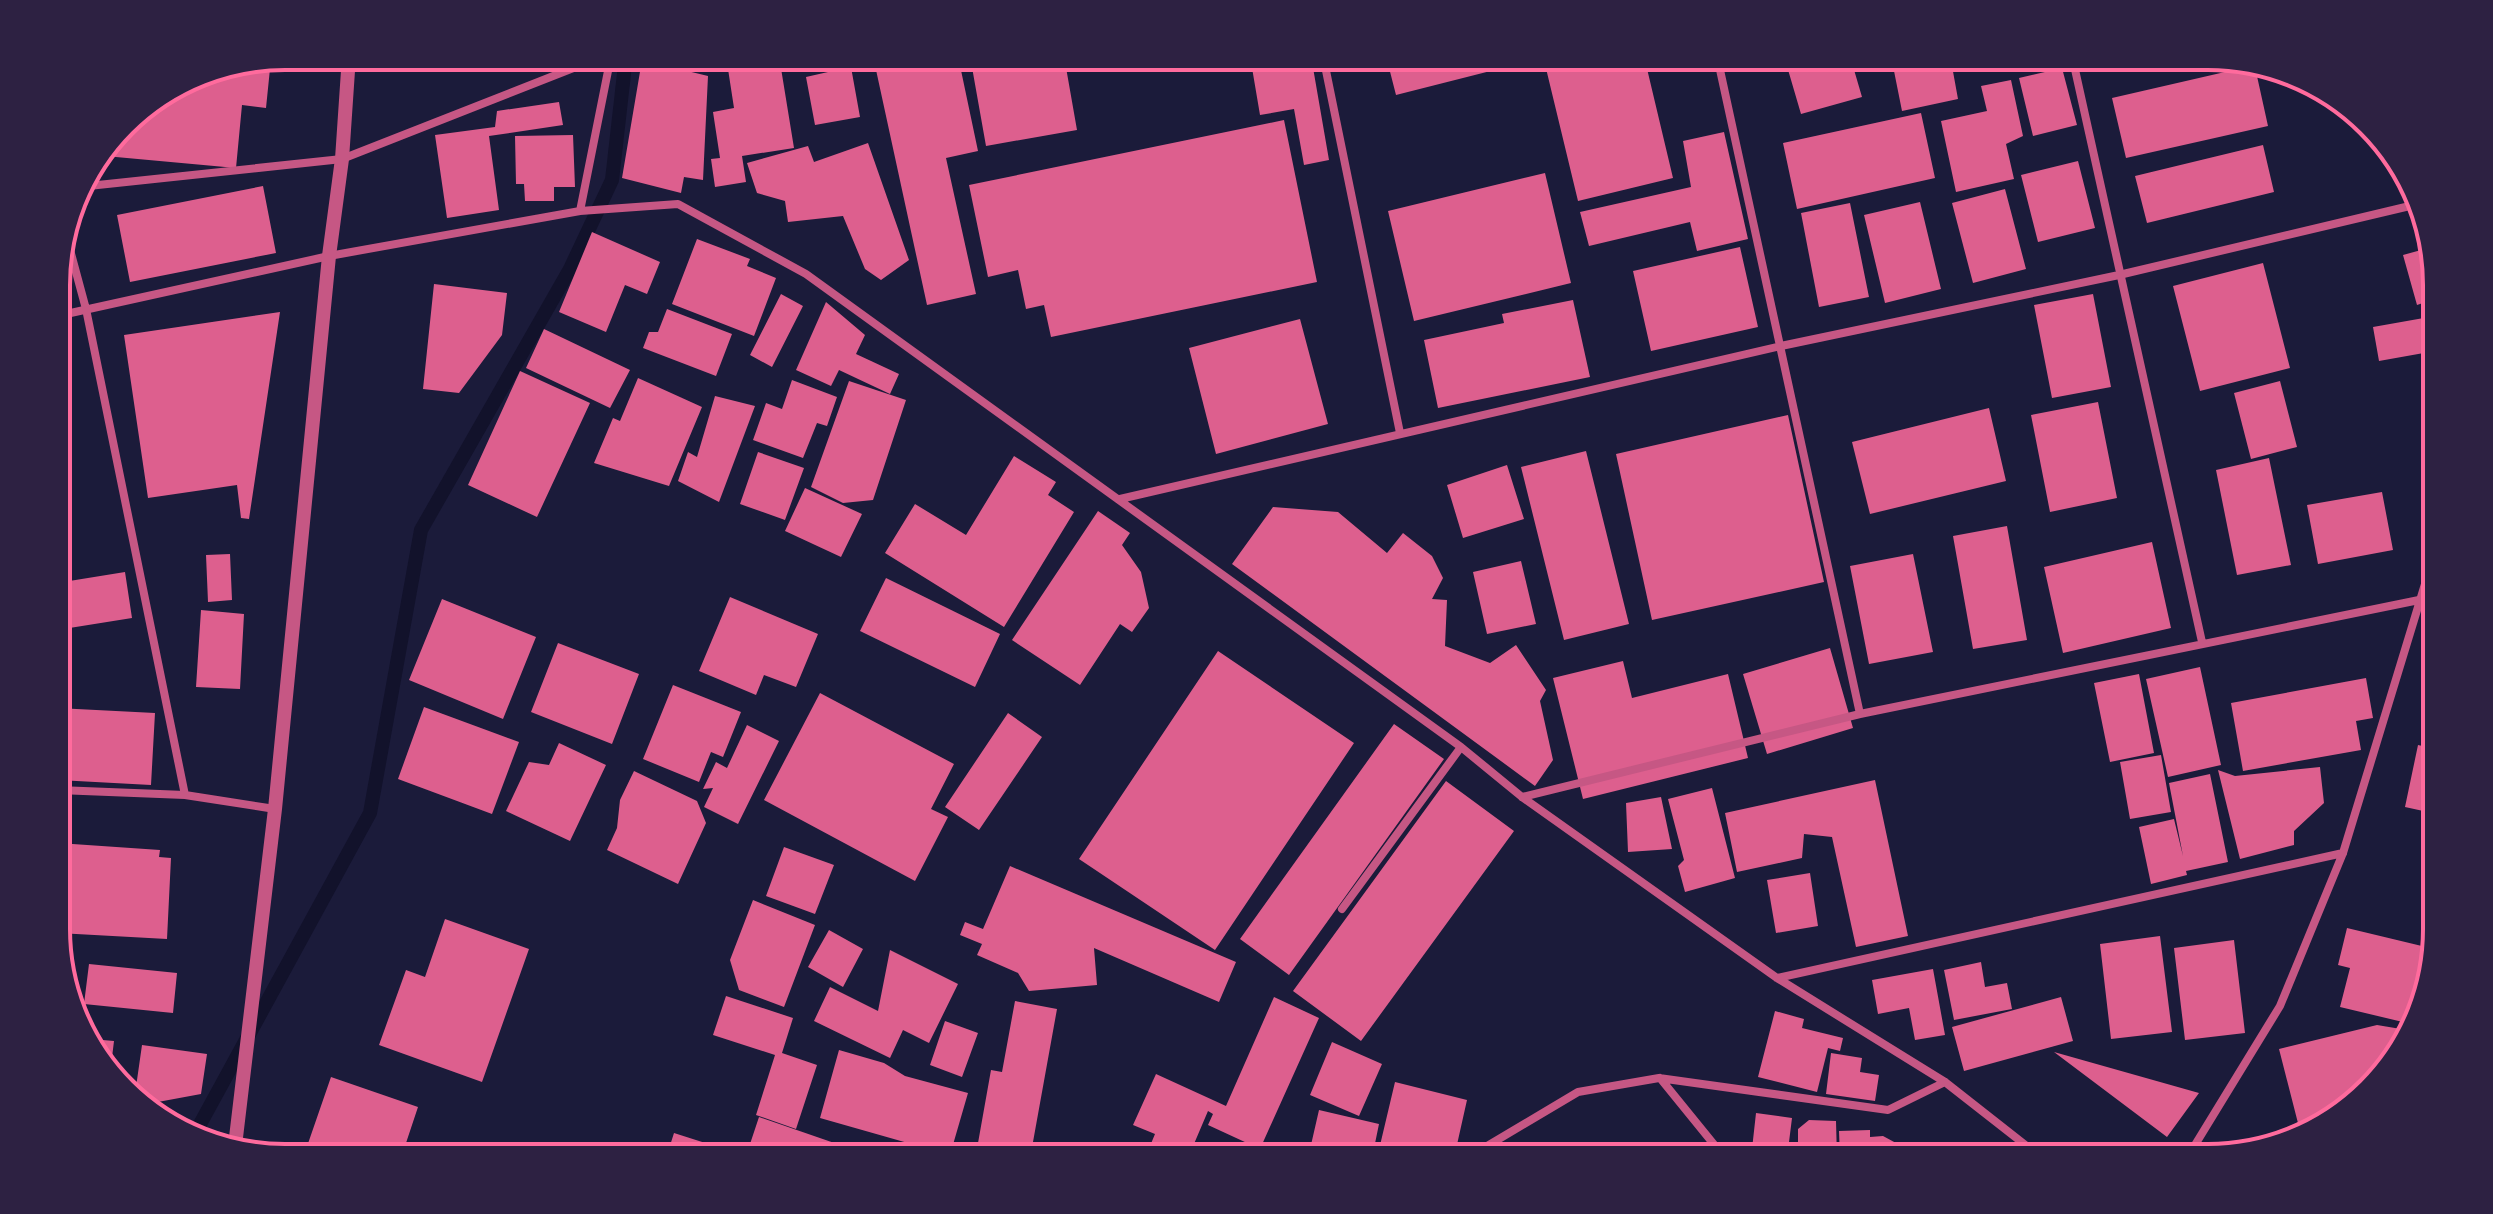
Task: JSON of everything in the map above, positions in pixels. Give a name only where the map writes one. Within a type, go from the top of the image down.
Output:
[{"type":"street","points":[[236,1138],[275,809],[329,256],[342,159],[348,70]]},
{"type":"street","points":[[95,185],[342,159],[568,70]]},
{"type":"street","points":[[582,210],[608,70]]},
{"type":"street","points":[[1326,70],[1400,433]]},
{"type":"street","points":[[1720,70],[1860,714]]},
{"type":"street","points":[[2075,70],[2202,642]]},
{"type":"street","points":[[70,313],[329,256],[582,210],[678,204],[806,274],[1461,747],[1522,797],[1777,978],[1945,1082],[2024,1144]]},
{"type":"street","points":[[1120,499],[1781,346],[2119,275],[2408,206]]},
{"type":"street","points":[[72,257],[86,309],[185,795]]},
{"type":"street","points":[[2196,1144],[2280,1006],[2343,853],[2423,588]]},
{"type":"street","points":[[1522,797],[1860,714],[2419,600]]},
{"type":"street","points":[[1342,909],[1461,747]]},
{"type":"street","points":[[70,790],[185,795],[275,809]]},
{"type":"street","points":[[1777,978],[2343,853]]},
{"type":"street","points":[[1491,1144],[1578,1092],[1659,1078],[1888,1110],[1945,1082]]},
{"type":"street","points":[[1659,1078],[1713,1144]]},
{"type":"building","points":[[270,70],[266,108],[242,105],[236,168],[112,157],[143,123],[190,92],[229,77]]},
{"type":"building","points":[[640,70],[683,70],[708,76],[703,180],[684,177],[681,193],[622,178]]},
{"type":"building","points":[[728,70],[781,70],[794,148],[742,156],[746,182],[715,187],[711,159],[720,158],[713,112],[734,108]]},
{"type":"building","points":[[852,70],[860,117],[815,125],[806,77]]},
{"type":"building","points":[[876,70],[961,70],[978,151],[946,158],[976,294],[927,305]]},
{"type":"building","points":[[972,70],[1066,70],[1077,130],[986,146]]},
{"type":"building","points":[[1252,70],[1313,70],[1329,160],[1304,165],[1294,109],[1260,115]]},
{"type":"building","points":[[1390,70],[1494,70],[1396,95]]},
{"type":"building","points":[[1546,70],[1647,70],[1673,178],[1578,201]]},
{"type":"building","points":[[1788,70],[1854,70],[1862,97],[1801,114]]},
{"type":"building","points":[[1894,70],[1953,70],[1958,99],[1902,111]]},
{"type":"building","points":[[2063,70],[2077,125],[2033,136],[2019,78]]},
{"type":"building","points":[[2229,71],[2250,74],[2257,76],[2268,126],[2126,158],[2112,98]]},
{"type":"building","points":[[2011,80],[2023,136],[2006,144],[2014,179],[1956,192],[1941,121],[1987,111],[1981,86]]},
{"type":"building","points":[[559,102],[563,125],[489,136],[499,210],[447,218],[435,135],[495,127],[497,111]]},
{"type":"building","points":[[1921,113],[1935,178],[1797,209],[1783,143]]},
{"type":"building","points":[[1284,120],[1317,282],[1051,337],[1044,305],[1026,309],[1018,270],[988,277],[969,185]]},
{"type":"building","points":[[1724,132],[1748,239],[1697,251],[1690,222],[1589,246],[1580,212],[1691,187],[1683,141]]},
{"type":"building","points":[[573,135],[575,187],[554,187],[554,201],[525,201],[524,184],[516,184],[515,136]]},
{"type":"building","points":[[868,143],[909,260],[881,280],[865,269],[843,216],[788,222],[785,201],[757,193],[747,163],[808,146],[814,162]]},
{"type":"building","points":[[2263,145],[2274,192],[2147,223],[2135,176]]},
{"type":"building","points":[[2078,161],[2095,228],[2038,242],[2021,175]]},
{"type":"building","points":[[1545,173],[1571,283],[1414,321],[1388,211]]},
{"type":"building","points":[[263,186],[276,253],[130,282],[117,215]]},
{"type":"building","points":[[2005,189],[2026,269],[1973,283],[1952,203]]},
{"type":"building","points":[[1920,202],[1941,289],[1885,303],[1864,215]]},
{"type":"building","points":[[1850,203],[1869,297],[1819,307],[1801,213]]},
{"type":"building","points":[[592,232],[660,262],[647,294],[625,285],[606,332],[559,312]]},
{"type":"building","points":[[697,239],[750,259],[747,266],[776,278],[754,336],[672,304]]},
{"type":"building","points":[[1740,247],[1758,327],[1651,351],[1633,271]]},
{"type":"building","points":[[2420,250],[2423,303],[2417,305],[2403,255]]},
{"type":"building","points":[[2263,263],[2290,368],[2200,391],[2173,286]]},
{"type":"building","points":[[434,284],[507,293],[502,335],[459,393],[423,389]]},
{"type":"building","points":[[781,294],[803,306],[772,367],[750,355]]},
{"type":"building","points":[[2093,294],[2111,387],[2052,398],[2034,305]]},
{"type":"building","points":[[1573,300],[1590,377],[1438,408],[1424,340],[1504,323],[1502,314]]},
{"type":"building","points":[[826,302],[865,335],[856,354],[899,374],[890,394],[839,370],[831,386],[796,370]]},
{"type":"building","points":[[667,309],[732,334],[716,376],[643,348],[649,332],[658,332]]},
{"type":"building","points":[[280,312],[249,519],[241,518],[237,485],[148,498],[124,335]]},
{"type":"building","points":[[2423,318],[2423,353],[2379,361],[2373,327]]},
{"type":"building","points":[[1300,319],[1328,424],[1216,454],[1189,348]]},
{"type":"building","points":[[544,329],[630,370],[610,408],[526,368]]},
{"type":"building","points":[[520,371],[590,403],[537,517],[468,485]]},
{"type":"building","points":[[638,378],[702,407],[669,486],[594,463],[613,418],[620,421]]},
{"type":"building","points":[[792,380],[837,397],[827,426],[817,423],[803,458],[753,440],[766,403],[782,409]]},
{"type":"building","points":[[849,381],[906,400],[873,500],[843,503],[811,487]]},
{"type":"building","points":[[2280,381],[2297,447],[2251,459],[2234,393]]},
{"type":"building","points":[[715,396],[755,406],[719,502],[678,481],[688,452],[697,457]]},
{"type":"building","points":[[2098,402],[2117,498],[2050,512],[2031,415]]},
{"type":"building","points":[[1989,408],[2006,481],[1870,514],[1852,442]]},
{"type":"building","points":[[1788,415],[1824,582],[1652,620],[1616,454]]},
{"type":"building","points":[[1586,451],[1629,624],[1564,640],[1521,467]]},
{"type":"building","points":[[758,452],[804,468],[785,520],[740,504]]},
{"type":"building","points":[[1014,456],[1056,482],[1048,495],[1074,512],[1004,627],[885,553],[915,504],[966,535]]},
{"type":"building","points":[[2269,458],[2291,565],[2237,575],[2216,470]]},
{"type":"building","points":[[1507,465],[1524,519],[1463,538],[1447,485]]},
{"type":"building","points":[[805,488],[862,514],[841,557],[785,531]]},
{"type":"building","points":[[2382,492],[2393,550],[2318,564],[2307,505]]},
{"type":"building","points":[[1273,507],[1338,512],[1387,553],[1403,533],[1432,556],[1443,578],[1432,599],[1447,600],[1445,646],[1490,663],[1516,645],[1546,690],[1540,701],[1553,760],[1535,786],[1232,564]]},
{"type":"building","points":[[1098,511],[1130,533],[1122,545],[1141,572],[1149,608],[1132,632],[1120,624],[1080,685],[1012,640]]},
{"type":"building","points":[[2007,526],[2027,640],[1973,649],[1953,536]]},
{"type":"building","points":[[2152,542],[2171,628],[2063,653],[2044,567]]},
{"type":"building","points":[[230,554],[232,600],[208,602],[206,555]]},
{"type":"building","points":[[1913,554],[1933,652],[1869,664],[1850,566]]},
{"type":"building","points":[[1521,561],[1536,624],[1487,634],[1473,572]]},
{"type":"building","points":[[125,572],[132,618],[70,628],[70,581]]},
{"type":"building","points":[[886,578],[1000,634],[975,687],[860,631]]},
{"type":"building","points":[[730,597],[818,634],[796,687],[764,675],[756,695],[699,671]]},
{"type":"building","points":[[442,599],[536,637],[503,719],[409,680]]},
{"type":"building","points":[[201,610],[244,614],[240,689],[196,687]]},
{"type":"building","points":[[558,643],[639,674],[612,744],[531,712]]},
{"type":"building","points":[[1830,648],[1853,728],[1767,754],[1743,674]]},
{"type":"building","points":[[1218,651],[1354,743],[1215,950],[1079,859]]},
{"type":"building","points":[[1623,661],[1632,698],[1728,674],[1748,758],[1583,799],[1553,678]]},
{"type":"building","points":[[2200,667],[2221,765],[2168,777],[2146,679]]},
{"type":"building","points":[[2139,674],[2154,753],[2110,762],[2094,683]]},
{"type":"building","points":[[2366,678],[2373,718],[2356,721],[2361,750],[2243,771],[2231,703]]},
{"type":"building","points":[[673,685],[741,712],[723,757],[711,752],[699,782],[643,759]]},
{"type":"building","points":[[820,693],[954,764],[931,809],[948,817],[915,881],[764,800]]},
{"type":"building","points":[[424,707],[519,742],[492,814],[398,779]]},
{"type":"building","points":[[70,709],[155,713],[151,785],[70,781]]},
{"type":"building","points":[[1008,713],[1042,737],[979,830],[945,807]]},
{"type":"building","points":[[1394,724],[1444,759],[1289,975],[1240,939]]},
{"type":"building","points":[[747,725],[779,741],[738,824],[704,807],[713,788],[703,789],[716,762],[727,768]]},
{"type":"building","points":[[559,743],[606,765],[570,841],[506,811],[529,762],[549,765]]},
{"type":"building","points":[[2418,745],[2423,746],[2423,811],[2405,807]]},
{"type":"building","points":[[2161,755],[2171,812],[2130,819],[2120,762]]},
{"type":"building","points":[[2320,767],[2324,803],[2294,831],[2294,845],[2240,859],[2218,770],[2235,776]]},
{"type":"building","points":[[634,771],[697,801],[706,823],[678,884],[607,850],[617,828],[620,800]]},
{"type":"building","points":[[2210,774],[2228,862],[2186,871],[2187,875],[2151,884],[2139,827],[2174,819],[2183,856],[2169,783]]},
{"type":"building","points":[[1875,780],[1908,936],[1856,947],[1832,837],[1804,834],[1802,858],[1737,872],[1725,813]]},
{"type":"building","points":[[1446,781],[1514,831],[1361,1041],[1293,991]]},
{"type":"building","points":[[1712,788],[1735,878],[1685,892],[1678,866],[1684,860],[1668,799]]},
{"type":"building","points":[[1661,797],[1672,849],[1628,852],[1626,803]]},
{"type":"building","points":[[70,844],[160,850],[159,857],[171,858],[167,939],[70,934]]},
{"type":"building","points":[[784,847],[834,865],[815,914],[766,896]]},
{"type":"building","points":[[1010,866],[1236,962],[1219,1002],[1094,948],[1097,985],[1029,991],[1018,973],[977,955],[982,944],[960,935],[965,922],[983,929]]},
{"type":"building","points":[[1810,873],[1818,926],[1776,933],[1767,880]]},
{"type":"building","points":[[753,900],[815,925],[784,1007],[739,990],[730,960]]},
{"type":"building","points":[[445,919],[529,949],[482,1082],[379,1045],[406,970],[425,977]]},
{"type":"building","points":[[2347,928],[2423,946],[2416,985],[2402,1022],[2340,1007],[2350,968],[2338,965]]},
{"type":"building","points":[[829,930],[863,949],[843,987],[808,967]]},
{"type":"building","points":[[2160,936],[2172,1032],[2111,1039],[2100,944]]},
{"type":"building","points":[[2234,940],[2245,1033],[2185,1040],[2174,948]]},
{"type":"building","points":[[890,950],[958,984],[929,1043],[903,1030],[890,1058],[814,1021],[830,987],[878,1011]]},
{"type":"building","points":[[1981,962],[1985,987],[2007,983],[2012,1009],[1954,1020],[1944,970]]},
{"type":"building","points":[[89,964],[177,973],[173,1013],[84,1004]]},
{"type":"building","points":[[1933,969],[1945,1035],[1915,1040],[1909,1008],[1878,1014],[1872,980]]},
{"type":"building","points":[[726,996],[793,1018],[782,1053],[817,1065],[796,1129],[756,1115],[775,1055],[713,1035]]},
{"type":"building","points":[[1274,997],[1319,1018],[1262,1144],[1249,1144],[1208,1125],[1213,1114],[1208,1111],[1194,1144],[1151,1144],[1155,1134],[1133,1125],[1156,1074],[1226,1106]]},
{"type":"building","points":[[2061,997],[2073,1041],[1964,1071],[1952,1027]]},
{"type":"building","points":[[1015,1001],[1057,1009],[1033,1144],[978,1143],[991,1070],[1002,1072]]},
{"type":"building","points":[[1775,1011],[1804,1019],[1802,1028],[1843,1038],[1840,1051],[1828,1048],[1817,1092],[1758,1077]]},
{"type":"building","points":[[945,1021],[978,1033],[962,1077],[930,1065]]},
{"type":"building","points":[[2377,1025],[2398,1029],[2379,1060],[2350,1091],[2328,1108],[2298,1124],[2279,1049]]},
{"type":"building","points":[[101,1040],[114,1041],[112,1057]]},
{"type":"building","points":[[1332,1042],[1382,1064],[1359,1116],[1310,1095]]},
{"type":"building","points":[[142,1045],[207,1054],[201,1094],[157,1102],[136,1084]]},
{"type":"building","points":[[839,1050],[884,1063],[905,1076],[968,1093],[953,1144],[911,1144],[820,1118]]},
{"type":"building","points":[[2054,1052],[2199,1093],[2167,1137]]},
{"type":"building","points":[[1831,1053],[1862,1058],[1860,1072],[1879,1075],[1875,1101],[1826,1094]]},
{"type":"building","points":[[331,1077],[418,1107],[406,1144],[308,1144]]},
{"type":"building","points":[[1395,1082],[1467,1100],[1457,1144],[1380,1144]]},
{"type":"building","points":[[1319,1110],[1379,1124],[1375,1144],[1311,1144]]},
{"type":"building","points":[[1756,1113],[1792,1118],[1789,1144],[1753,1144]]},
{"type":"building","points":[[759,1117],[837,1144],[750,1144]]},
{"type":"building","points":[[1809,1120],[1836,1121],[1837,1144],[1798,1144],[1798,1129]]},
{"type":"building","points":[[1870,1130],[1870,1137],[1883,1136],[1896,1144],[1839,1144],[1839,1131]]},
{"type":"building","points":[[674,1133],[708,1144],[670,1144]]},
{"type":"waterway","points":[[199,1126],[370,813],[421,530],[570,269],[612,180],[624,70]]}]
